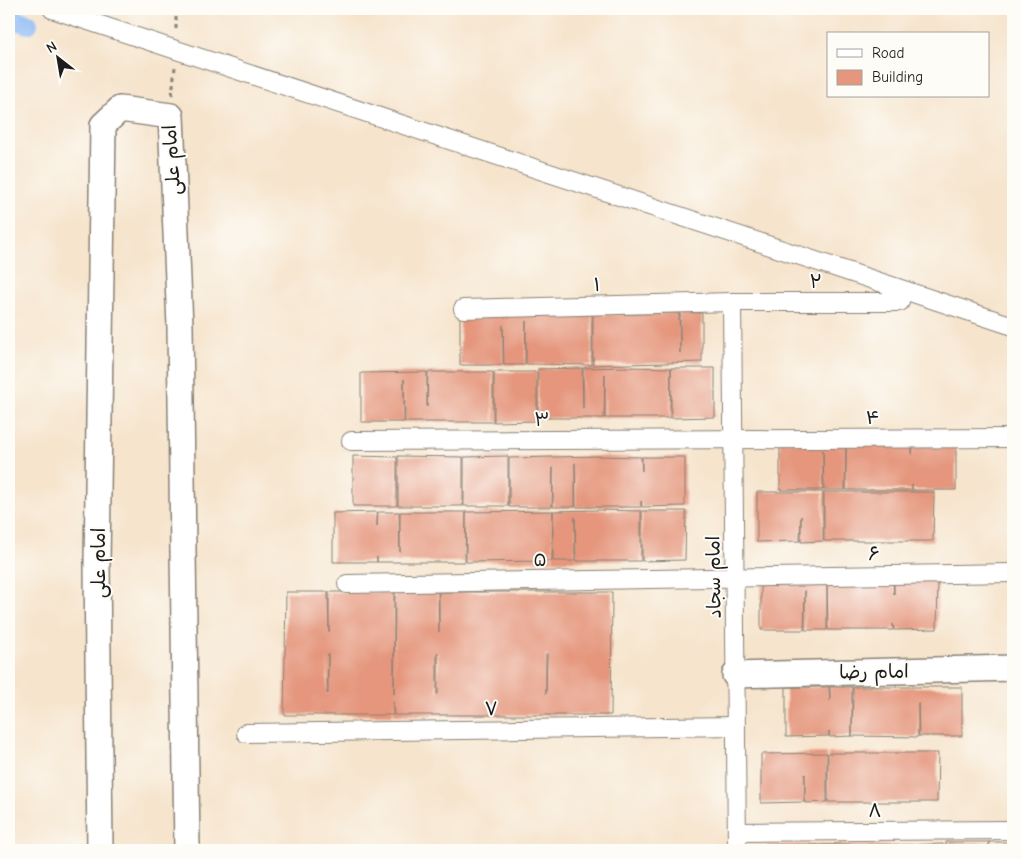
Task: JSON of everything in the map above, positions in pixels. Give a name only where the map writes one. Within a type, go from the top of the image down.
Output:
[{"type":"street","points":[[52,9],[1013,326]]},
{"type":"street","name":"امام علی","points":[[100,850],[97,565],[103,125],[120,109],[171,116],[180,336],[187,850]]},
{"type":"street","name":"۲","points":[[732,302],[900,302]]},
{"type":"street","name":"۱","points":[[464,309],[732,302]]},
{"type":"street","name":"امام سجاد","points":[[732,302],[737,850]]},
{"type":"street","name":"۴","points":[[733,438],[1013,438]]},
{"type":"street","name":"۳","points":[[351,441],[733,438]]},
{"type":"street","name":"۶","points":[[734,576],[1013,573]]},
{"type":"street","name":"۵","points":[[347,584],[734,576]]},
{"type":"street","name":"امام رضا","points":[[735,675],[1013,668]]},
{"type":"street","name":"۷","points":[[246,733],[736,726]]},
{"type":"street","name":"۸","points":[[737,832],[1013,830]]},
{"type":"building","points":[[680,312],[702,313],[702,362],[593,365],[593,315],[679,313],[680,353]]},
{"type":"building","points":[[592,315],[592,365],[526,364],[526,321],[525,365],[504,365],[503,325],[503,365],[460,365],[460,316]]},
{"type":"building","points":[[582,368],[583,408],[583,368],[671,368],[670,418],[605,418],[605,374],[604,418],[538,418],[538,369]]},
{"type":"building","points":[[671,368],[715,368],[715,417],[671,418]]},
{"type":"building","points":[[427,372],[427,407],[428,372],[493,372],[493,422],[405,422],[404,379],[404,422],[361,422],[361,373]]},
{"type":"building","points":[[494,372],[537,372],[537,421],[494,422]]},
{"type":"building","points":[[913,440],[956,440],[956,490],[846,490],[846,447],[845,490],[824,490],[823,450],[823,490],[780,490],[780,441],[912,441],[912,455]]},
{"type":"building","points":[[353,456],[397,457],[397,506],[353,506]]},
{"type":"building","points":[[398,456],[463,457],[463,506],[398,506]]},
{"type":"building","points":[[508,456],[508,506],[464,506],[464,457]]},
{"type":"building","points":[[641,457],[642,471],[642,457],[685,457],[685,506],[642,507],[641,501],[641,507],[576,507],[575,463],[575,507],[553,507],[553,467],[552,507],[509,507],[509,458]]},
{"type":"building","points":[[757,492],[823,492],[823,541],[801,542],[801,516],[800,541],[757,542]]},
{"type":"building","points":[[824,492],[934,492],[933,541],[824,541]]},
{"type":"building","points":[[553,511],[641,511],[641,561],[576,561],[575,517],[575,561],[553,561]]},
{"type":"building","points":[[553,511],[552,561],[466,562],[466,512]]},
{"type":"building","points":[[642,511],[686,511],[685,560],[642,561]]},
{"type":"building","points":[[377,512],[377,526],[378,512],[399,512],[400,552],[400,512],[466,512],[465,562],[333,562],[333,513]]},
{"type":"building","points":[[893,580],[894,594],[894,580],[938,580],[937,629],[894,630],[893,624],[893,630],[828,630],[827,586],[827,630],[805,630],[805,590],[804,630],[761,630],[761,581]]},
{"type":"building","points":[[395,591],[438,592],[439,632],[439,592],[612,592],[611,715],[394,715],[393,702],[393,715],[284,715],[286,592],[328,592],[329,632],[329,592],[394,592],[394,694]],"holes":[[[438,653],[438,694],[437,694]],[[328,654],[328,694],[327,694]],[[546,654],[547,654],[546,694]]]},
{"type":"building","points":[[786,687],[829,687],[830,701],[830,687],[852,687],[852,736],[830,737],[829,731],[829,736],[786,737]]},
{"type":"building","points":[[853,687],[962,687],[962,736],[919,736],[918,703],[918,737],[852,736]]},
{"type":"building","points":[[827,753],[827,802],[805,803],[805,774],[804,802],[761,803],[761,754]]},
{"type":"building","points":[[828,753],[938,753],[937,802],[828,802]]},
{"type":"building","points":[[946,842],[989,842],[988,850],[946,850]]},
{"type":"building","points":[[989,842],[1013,842],[1013,850],[989,850]]},
{"type":"building","points":[[834,844],[899,845],[899,850],[834,850]]},
{"type":"building","points":[[943,844],[943,850],[900,850],[900,845]]},
{"type":"building","points":[[767,845],[833,845],[833,850],[767,850]]},
{"type":"waterway","points":[[9,18],[28,24]]}]
